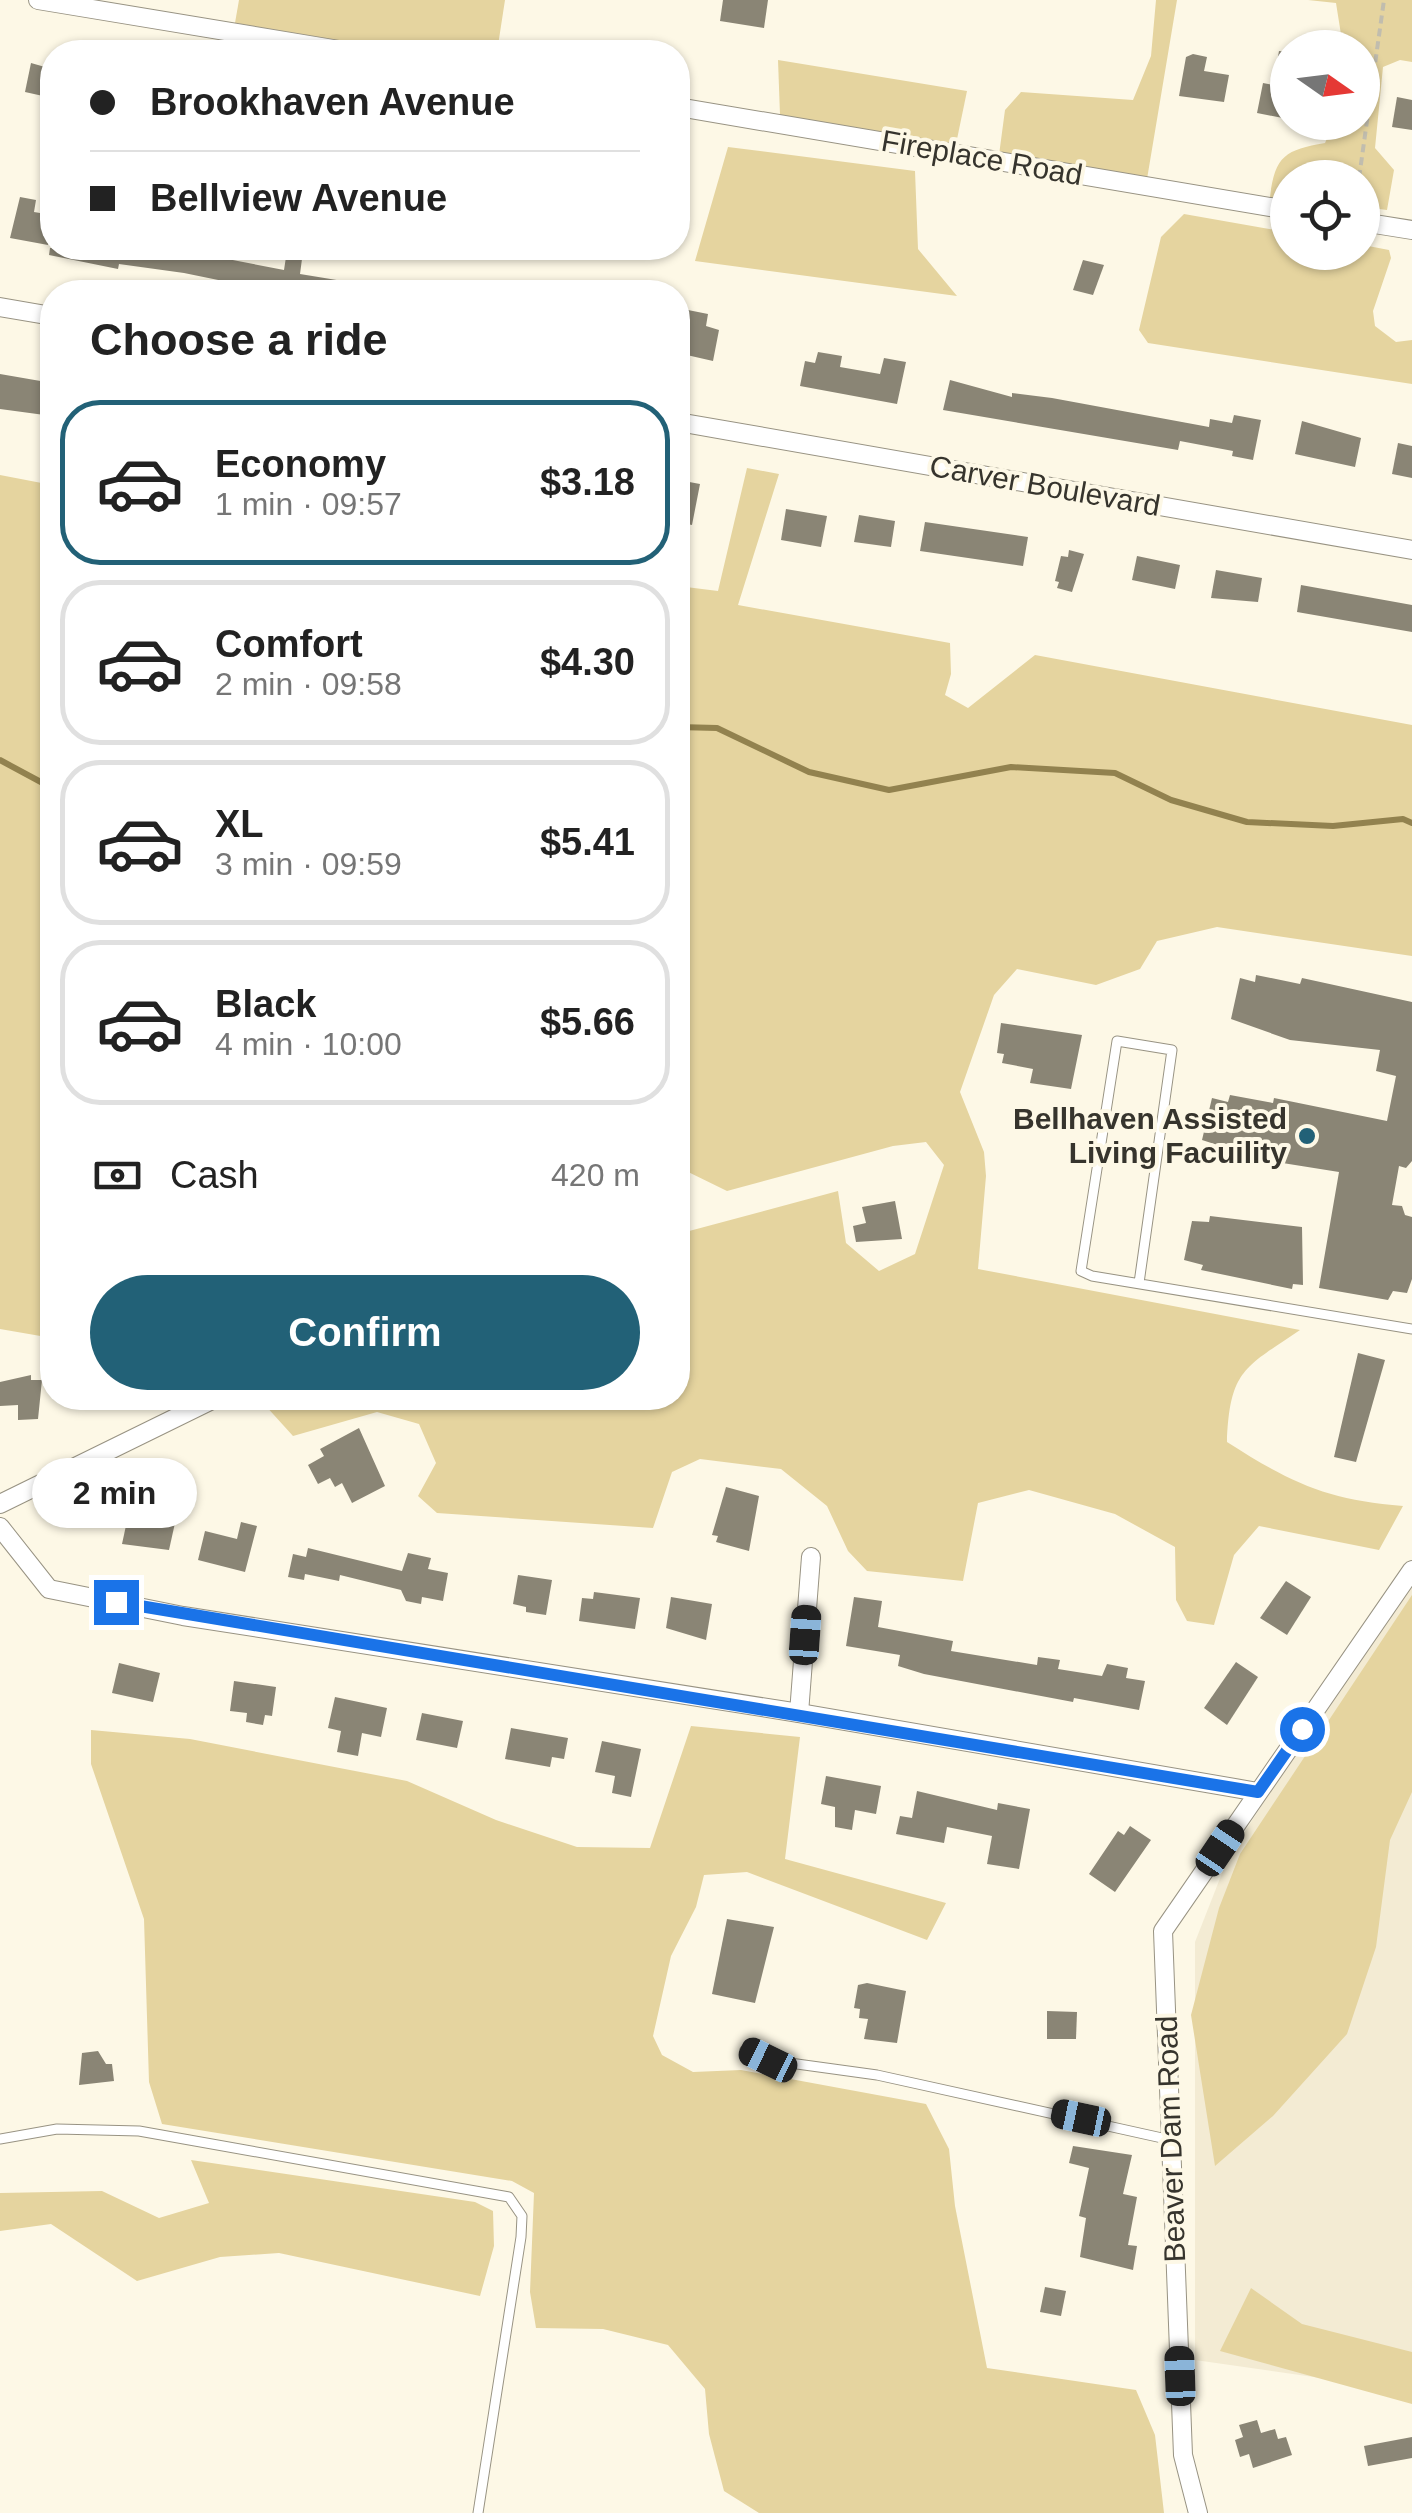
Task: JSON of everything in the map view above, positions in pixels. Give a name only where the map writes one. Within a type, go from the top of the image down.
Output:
[{"type":"street","points":[[38,0],[278,40]]},
{"type":"street","name":"Fireplace Road","points":[[690,109],[1270,207]]},
{"type":"street","points":[[1380,225],[1412,230]]},
{"type":"street","points":[[0,307],[40,314]]},
{"type":"street","name":"Carver Boulevard","points":[[690,424],[1412,550]]},
{"type":"street","points":[[0,1504],[192,1410]]},
{"type":"street","points":[[0,1527],[49,1588],[183,1616],[799,1713],[1258,1792]]},
{"type":"street","points":[[799,1713],[811,1557]]},
{"type":"street","name":"Beaver Dam Road","points":[[1198,2513],[1183,2455],[1163,1930],[1412,1570]]},
{"type":"lane","points":[[1139,1284],[1172,1050],[1117,1041],[1081,1271],[1139,1284],[1412,1329]]},
{"type":"lane","points":[[745,2050],[768,2060],[877,2075],[1171,2140]]},
{"type":"lane","points":[[0,2138],[57,2129],[139,2131],[510,2197],[522,2216],[521,2237],[478,2513]]},
{"type":"path","points":[[1362,160],[1384,0]]},
{"type":"shaded area","points":[[239,0],[505,0],[499,40],[336,40],[235,23]]},
{"type":"shaded area","points":[[1156,0],[1177,0],[1147,179],[999,155],[1005,110],[1021,92],[1133,100],[1151,56]]},
{"type":"shaded area","points":[[1308,0],[1412,0],[1412,62],[1400,60],[1383,67],[1380,97],[1380,30],[1340,30],[1336,3]]},
{"type":"shaded area","points":[[778,60],[967,91],[956,144],[780,115]]},
{"type":"shaded area","points":[[1376,140],[1375,148],[1394,170],[1387,210],[1380,209],[1380,160],[1282,160],[1301,148]]},
{"type":"shaded area","points":[[728,147],[915,171],[918,249],[957,296],[695,261]]},
{"type":"shaded area","points":[[1184,214],[1270,229],[1270,270],[1380,270],[1380,248],[1389,250],[1391,258],[1373,311],[1375,326],[1396,342],[1412,340],[1412,384],[1148,343],[1139,330],[1161,237]]},
{"type":"shaded area","points":[[747,468],[779,474],[738,605],[950,643],[951,674],[945,695],[968,708],[1035,655],[1412,725],[1412,956],[1217,927],[1157,941],[1140,969],[1096,985],[1017,969],[994,995],[960,1092],[984,1152],[986,1176],[978,1269],[1300,1330],[1265,1353],[1244,1373],[1232,1399],[1227,1442],[1310,1487],[1352,1499],[1403,1506],[1379,1550],[1259,1526],[1234,1555],[1214,1625],[1187,1621],[1176,1600],[1175,1547],[1115,1514],[1029,1490],[978,1503],[963,1581],[867,1571],[848,1551],[827,1506],[781,1469],[700,1459],[672,1472],[653,1528],[437,1513],[418,1496],[436,1463],[419,1424],[377,1412],[293,1436],[269,1410],[690,1410],[690,1231],[838,1191],[846,1243],[879,1271],[915,1254],[944,1165],[926,1142],[893,1146],[727,1191],[690,1173],[690,588],[718,591]]},
{"type":"shaded area","points":[[0,475],[40,483],[40,1336],[0,1329]]},
{"type":"shaded area","points":[[1412,1571],[1412,2391],[1195,2360],[1195,1942],[1228,1858]]},
{"type":"shaded area","points":[[1412,1595],[1412,1792],[1390,1840],[1376,1947],[1347,2034],[1273,2116],[1215,2166],[1191,2015],[1219,1908],[1240,1854]]},
{"type":"shaded area","points":[[691,1726],[800,1737],[785,1859],[946,1903],[927,1940],[747,1872],[704,1875],[696,1907],[671,1956],[653,2036],[662,2055],[693,2072],[741,2070],[926,2104],[949,2149],[955,2206],[987,2368],[1136,2390],[1155,2435],[1164,2513],[759,2513],[724,2491],[709,2434],[705,2389],[668,2345],[603,2329],[536,2328],[530,2292],[534,2193],[512,2181],[162,2124],[149,2082],[144,1919],[91,1764],[91,1730],[190,1739],[407,1781],[496,1820],[577,1847],[650,1848]]},
{"type":"shaded area","points":[[191,2160],[475,2202],[493,2211],[494,2246],[480,2296],[279,2253],[220,2257],[137,2281],[51,2224],[0,2231],[0,2193],[102,2191],[159,2218],[209,2203]]},
{"type":"shaded area","points":[[1251,2288],[1302,2324],[1412,2352],[1412,2404],[1220,2351]]},
{"type":"building","points":[[723,0],[768,0],[764,28],[720,21]]},
{"type":"building","points":[[1186,57],[1207,57],[1204,71],[1229,75],[1224,102],[1179,96]]},
{"type":"building","points":[[31,63],[40,66],[40,95],[25,92]]},
{"type":"building","points":[[1263,83],[1270,84],[1270,116],[1257,113]]},
{"type":"building","points":[[1397,97],[1412,100],[1412,130],[1392,127]]},
{"type":"building","points":[[20,197],[36,200],[34,212],[40,213],[40,244],[10,238]]},
{"type":"building","points":[[74,260],[233,260],[284,270],[286,260],[302,260],[300,274],[337,280],[218,280],[119,264],[118,269]]},
{"type":"building","points":[[1083,260],[1104,265],[1093,295],[1073,290]]},
{"type":"building","points":[[690,310],[708,314],[706,326],[719,330],[713,361],[690,356]]},
{"type":"building","points":[[818,352],[842,356],[840,367],[880,374],[884,358],[906,362],[897,404],[800,386],[805,361],[815,363]]},
{"type":"building","points":[[0,374],[40,381],[40,414],[0,409]]},
{"type":"building","points":[[950,380],[1012,397],[1012,393],[1052,398],[1209,427],[1210,419],[1232,423],[1234,415],[1261,420],[1253,460],[1232,456],[1233,451],[1180,441],[1178,450],[943,410]]},
{"type":"building","points":[[1302,421],[1361,438],[1355,467],[1295,454]]},
{"type":"building","points":[[1398,443],[1412,446],[1412,478],[1392,474]]},
{"type":"building","points":[[690,482],[700,484],[690,525]]},
{"type":"building","points":[[786,509],[827,516],[821,547],[781,540]]},
{"type":"building","points":[[859,515],[895,521],[891,547],[854,542]]},
{"type":"building","points":[[925,522],[1028,537],[1023,566],[920,551]]},
{"type":"building","points":[[1069,550],[1084,554],[1072,592],[1057,588],[1059,582],[1055,581],[1061,556],[1068,557]]},
{"type":"building","points":[[1137,556],[1180,565],[1175,589],[1132,580]]},
{"type":"building","points":[[1216,570],[1262,578],[1258,602],[1211,598]]},
{"type":"building","points":[[1301,585],[1412,605],[1412,632],[1297,612]]},
{"type":"building","name":"Bellhaven Assisted Living Facuility","points":[[1256,975],[1300,984],[1302,978],[1412,1002],[1412,1161],[1406,1168],[1399,1166],[1392,1205],[1402,1206],[1405,1215],[1412,1217],[1412,1279],[1407,1293],[1393,1291],[1388,1300],[1319,1288],[1339,1172],[1264,1160],[1202,1140],[1212,1098],[1228,1102],[1230,1095],[1273,1103],[1274,1098],[1387,1121],[1396,1076],[1376,1071],[1380,1050],[1290,1040],[1231,1019],[1240,978],[1255,982]]},
{"type":"building","points":[[1001,1023],[1082,1035],[1071,1089],[1030,1083],[1033,1069],[1002,1063],[1004,1054],[997,1053]]},
{"type":"building","points":[[895,1201],[902,1239],[856,1242],[853,1226],[866,1223],[862,1207]]},
{"type":"building","points":[[1210,1216],[1302,1227],[1303,1285],[1293,1284],[1292,1289],[1201,1270],[1203,1265],[1184,1260],[1192,1221],[1209,1222]]},
{"type":"building","points":[[1358,1353],[1385,1360],[1356,1462],[1334,1457]]},
{"type":"building","points":[[31,1375],[31,1380],[40,1380],[38,1419],[18,1420],[18,1405],[0,1406],[0,1382]]},
{"type":"building","points":[[359,1428],[385,1486],[352,1503],[342,1483],[335,1487],[330,1478],[318,1484],[308,1465],[324,1456],[320,1449]]},
{"type":"building","points":[[726,1487],[759,1496],[749,1551],[716,1542],[718,1536],[712,1535]]},
{"type":"building","points":[[130,1507],[175,1523],[169,1550],[122,1544]]},
{"type":"building","points":[[241,1522],[257,1526],[245,1572],[198,1560],[205,1531],[237,1539]]},
{"type":"building","points":[[308,1548],[402,1571],[408,1553],[431,1558],[428,1569],[448,1573],[443,1601],[422,1597],[421,1604],[406,1601],[401,1590],[340,1575],[339,1581],[305,1574],[304,1580],[288,1577],[293,1554],[306,1557]]},
{"type":"building","points":[[518,1575],[552,1580],[546,1615],[526,1612],[526,1607],[513,1604]]},
{"type":"building","points":[[1286,1581],[1311,1597],[1287,1635],[1260,1618]]},
{"type":"building","points":[[594,1592],[640,1598],[635,1629],[579,1621],[582,1598],[593,1599]]},
{"type":"building","points":[[671,1597],[712,1604],[706,1640],[666,1628]]},
{"type":"building","points":[[854,1597],[882,1601],[878,1627],[953,1641],[951,1651],[1037,1665],[1038,1657],[1060,1660],[1058,1669],[1102,1676],[1107,1664],[1128,1668],[1126,1678],[1145,1681],[1139,1710],[1074,1698],[1073,1702],[924,1674],[898,1666],[900,1655],[846,1646]]},
{"type":"building","points":[[1236,1662],[1258,1677],[1227,1725],[1204,1708]]},
{"type":"building","points":[[119,1663],[160,1673],[153,1702],[112,1693]]},
{"type":"building","points":[[234,1681],[276,1687],[272,1716],[265,1715],[263,1725],[246,1722],[247,1713],[230,1711]]},
{"type":"building","points":[[335,1697],[387,1708],[381,1737],[362,1733],[358,1756],[337,1752],[341,1731],[328,1728]]},
{"type":"building","points":[[422,1713],[463,1721],[457,1748],[416,1740]]},
{"type":"building","points":[[511,1728],[568,1738],[564,1759],[552,1757],[550,1767],[505,1759]]},
{"type":"building","points":[[602,1741],[641,1749],[631,1797],[612,1793],[615,1776],[595,1772]]},
{"type":"building","points":[[826,1776],[881,1786],[876,1814],[855,1810],[852,1830],[835,1827],[835,1807],[821,1804]]},
{"type":"building","points":[[917,1791],[997,1810],[998,1803],[1030,1809],[1019,1869],[987,1864],[992,1836],[947,1827],[944,1843],[896,1834],[900,1816],[912,1818]]},
{"type":"building","points":[[1130,1826],[1151,1840],[1115,1892],[1089,1874],[1118,1831],[1124,1835]]},
{"type":"building","points":[[727,1919],[774,1927],[755,2003],[712,1994]]},
{"type":"building","points":[[867,1983],[906,1991],[897,2043],[864,2039],[868,2019],[859,2018],[860,2009],[854,2008],[858,1985]]},
{"type":"building","points":[[1047,2011],[1077,2012],[1076,2039],[1047,2039]]},
{"type":"building","points":[[98,2051],[106,2064],[112,2064],[114,2081],[79,2085],[82,2053]]},
{"type":"building","points":[[1073,2146],[1132,2155],[1123,2194],[1137,2197],[1128,2245],[1137,2246],[1133,2270],[1080,2257],[1086,2218],[1079,2216],[1089,2168],[1069,2163]]},
{"type":"building","points":[[1045,2287],[1066,2291],[1061,2316],[1040,2312]]},
{"type":"building","points":[[1257,2420],[1261,2433],[1275,2429],[1278,2439],[1286,2437],[1292,2455],[1253,2468],[1249,2454],[1240,2457],[1235,2440],[1243,2437],[1239,2425]]},
{"type":"building","points":[[1412,2437],[1412,2458],[1368,2466],[1364,2446]]},
{"type":"waterway","points":[[690,727],[717,728],[809,772],[889,790],[1011,767],[1115,773],[1171,800],[1247,822],[1333,826],[1403,819],[1412,823]]},
{"type":"waterway","points":[[0,760],[40,782]]},
{"type":"place","name":"Bellhaven Assisted Living Facuility","points":[[1307,1136]]},
{"type":"route","points":[[116,1602],[1258,1792],[1302,1729]]}]
